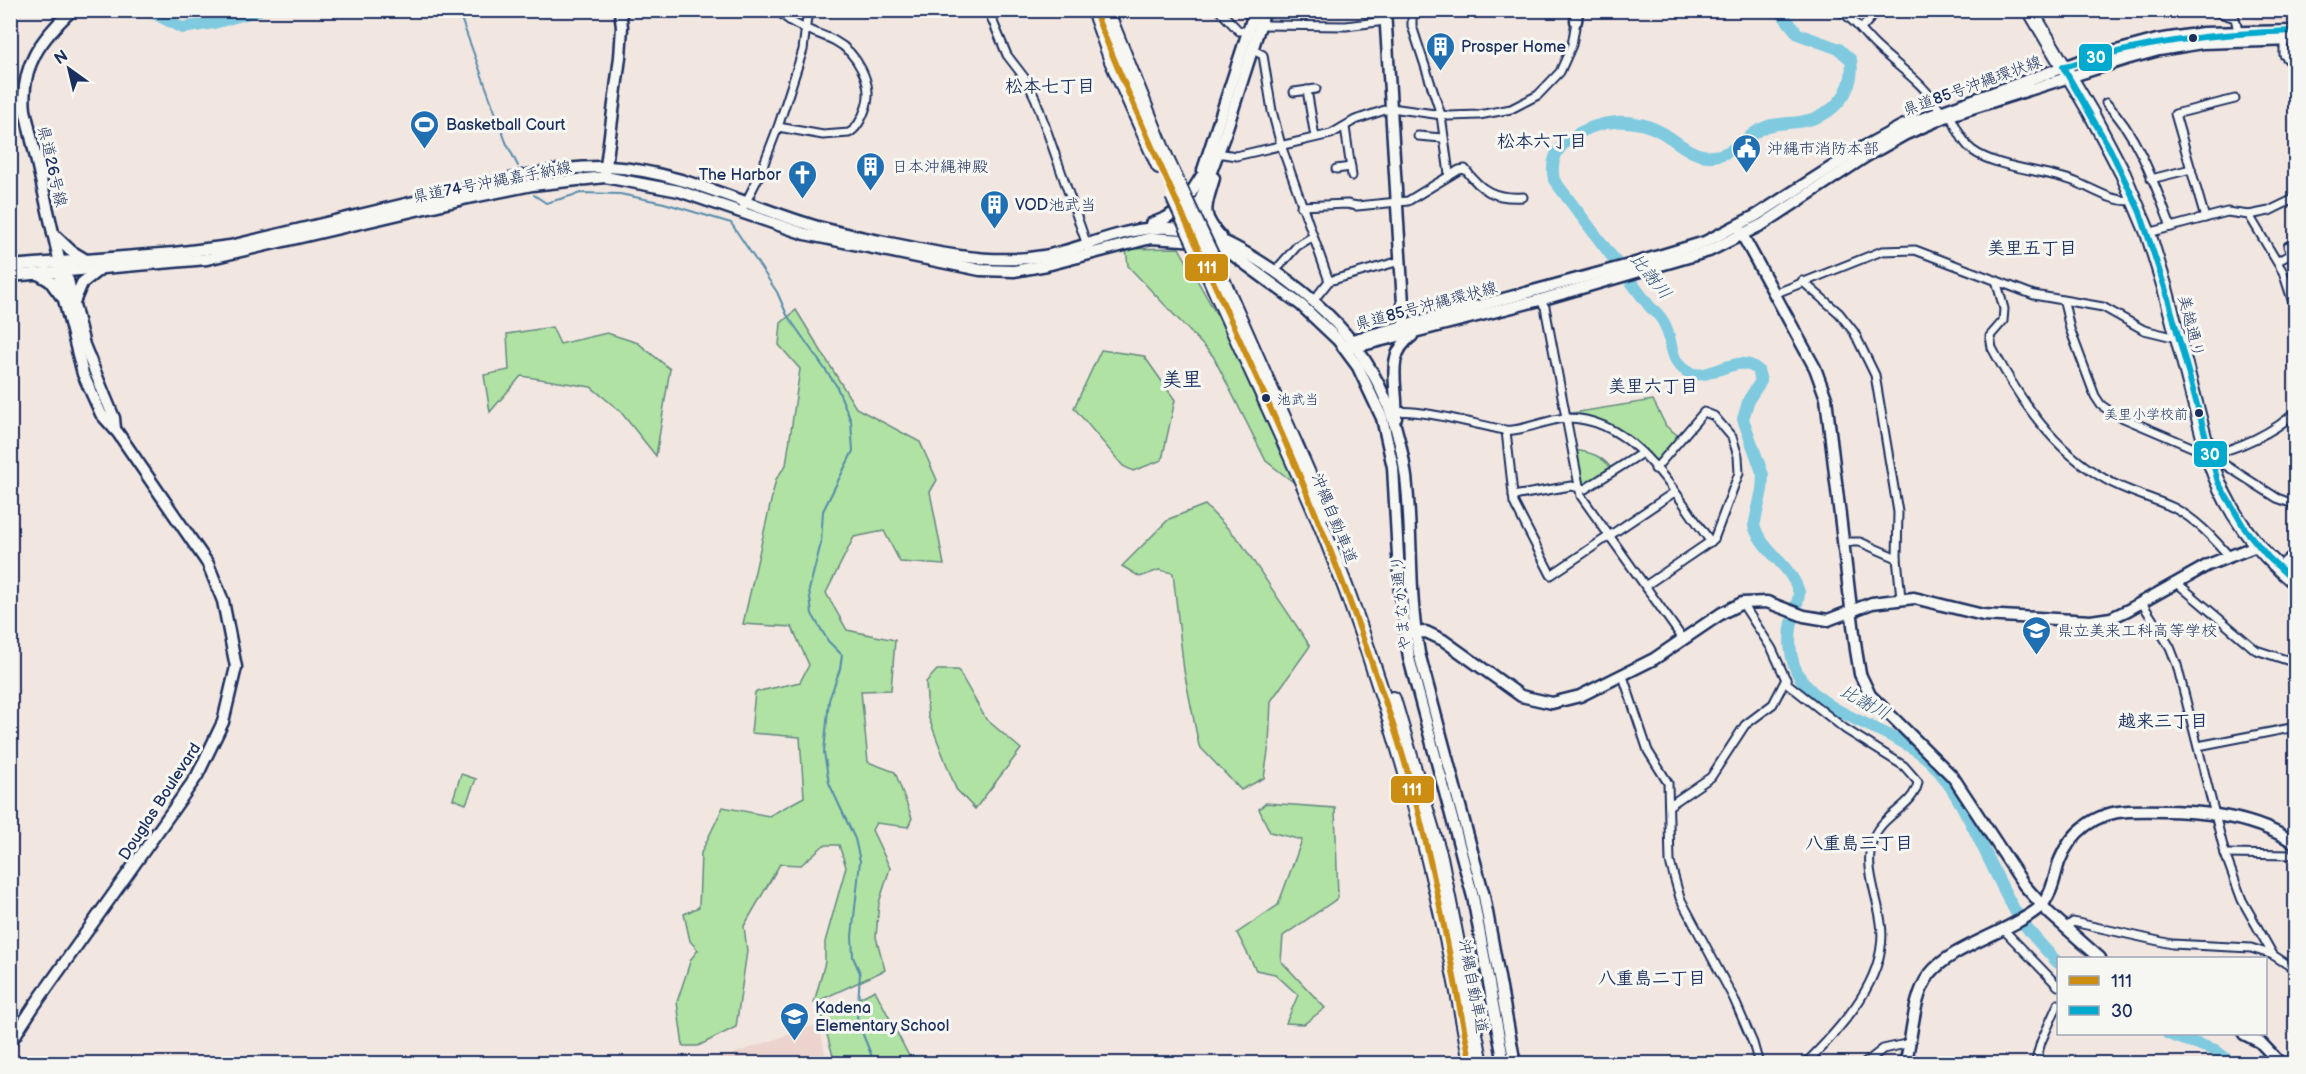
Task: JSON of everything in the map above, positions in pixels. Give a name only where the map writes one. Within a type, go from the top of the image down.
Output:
[{"type":"highway","name":"沖縄自動車道","points":[[1094,10],[1112,61],[1163,164],[1318,495],[1367,623],[1401,720],[1440,857],[1481,1064]]},
{"type":"highway","name":"沖縄自動車道","points":[[1106,10],[1163,164]]},
{"type":"highway","name":"美越通り","points":[[2030,10],[2091,113],[2148,233],[2208,454],[2225,498],[2256,546],[2295,583]]},
{"type":"highway","name":"沖縄自動車道","points":[[1207,259],[1324,532],[1359,626],[1407,775],[1431,859],[1471,1064]]},
{"type":"main road","name":"県道26号線","points":[[61,267],[27,120],[25,83],[29,65],[39,45],[72,10]]},
{"type":"main road","points":[[605,172],[622,37],[620,10]]},
{"type":"main road","points":[[1187,232],[1201,177],[1255,10]]},
{"type":"main road","points":[[1223,240],[1210,226],[1206,216],[1208,198],[1225,134],[1265,10]]},
{"type":"main road","points":[[1385,16],[1404,320],[1413,329],[1401,344],[1395,359],[1396,425]]},
{"type":"main road","name":"県道85号沖縄環状線","points":[[1351,345],[1610,276],[1739,231],[1860,150],[1902,126],[2157,40],[2238,31],[2295,31]]},
{"type":"main road","name":"県道85号沖縄環状線","points":[[2066,72],[2159,50],[2211,43],[2295,40]]},
{"type":"main road","points":[[1187,232],[1219,154]]},
{"type":"main road","name":"県道74号沖縄嘉手納線","points":[[10,276],[38,274],[87,260],[230,246],[523,176],[558,170],[653,173],[743,207],[814,226],[980,259],[1013,260],[1045,256],[1187,232]]},
{"type":"main road","name":"県道74号沖縄嘉手納線","points":[[61,267],[101,268],[174,264],[233,254],[479,196],[605,172]]},
{"type":"main road","points":[[1140,229],[1166,218],[1182,207],[1201,177]]},
{"type":"main road","name":"県道74号沖縄嘉手納線","points":[[1088,249],[1140,229],[1187,232]]},
{"type":"main road","points":[[1739,231],[1815,368],[1826,398],[1860,674],[1870,694],[1953,777],[2016,875],[2065,928],[2099,957]]},
{"type":"main road","name":"やまなか通り","points":[[1187,232],[1223,240],[1275,271],[1312,301],[1351,345],[1381,386],[1396,425],[1406,478],[1410,633]]},
{"type":"main road","name":"やまなか通り","points":[[1187,232],[1246,263],[1351,345],[1371,391],[1388,437],[1396,494],[1400,592],[1410,633],[1422,710],[1478,897],[1515,1064]]},
{"type":"main road","points":[[53,234],[71,251],[87,260]]},
{"type":"main road","points":[[10,266],[61,267]]},
{"type":"main road","name":"Douglas Boulevard","points":[[10,1043],[197,776],[213,748],[232,693],[236,667],[233,643],[219,587],[208,564],[117,431],[101,414],[82,374],[68,301],[59,280],[61,267]]},
{"type":"main road","points":[[68,301],[82,283],[101,268]]},
{"type":"main road","name":"Douglas Boulevard","points":[[38,274],[50,281],[68,301]]},
{"type":"main road","points":[[1410,633],[1426,632],[1443,640],[1506,687],[1534,700],[1564,701],[1623,676],[1722,613],[1742,603],[1767,602],[1804,616],[1828,620],[1872,603],[1901,598],[1983,615],[2091,621],[2111,618],[2229,556],[2256,546]]},
{"type":"main road","points":[[1905,1064],[1920,995],[1931,973],[1954,956],[2027,915],[2042,904],[2050,892],[2060,861],[2074,836],[2104,814],[2149,811],[2215,815],[2273,830],[2295,844]]},
{"type":"main road","name":"やまなか通り","points":[[1478,897],[1504,1064]]},
{"type":"main road","points":[[2246,1035],[2260,1042],[2281,1064]]},
{"type":"street","points":[[778,10],[807,30],[839,43],[856,62],[867,82],[866,107],[856,127],[845,135],[823,135],[778,128]]},
{"type":"street","points":[[743,207],[760,174],[778,128],[807,30],[808,15],[822,10]]},
{"type":"street","points":[[988,10],[1006,56],[1027,81],[1036,100],[1088,249]]},
{"type":"street","points":[[1219,10],[1239,30],[1249,32],[1260,24],[1346,26],[1385,16]]},
{"type":"street","points":[[1412,10],[1412,26],[1441,115],[1442,138],[1449,174]]},
{"type":"street","points":[[1839,10],[1882,52],[1925,89],[1963,139],[1977,153],[2019,168],[2070,180],[2103,194],[2127,201],[2134,200]]},
{"type":"street","points":[[1861,29],[1878,10]]},
{"type":"street","points":[[2210,10],[2235,18],[2238,31]]},
{"type":"street","points":[[1219,154],[1236,156],[1331,134],[1355,120],[1390,108],[1441,115],[1498,113],[1531,100],[1560,72],[1572,45],[1577,16]]},
{"type":"street","points":[[2284,41],[2284,54],[2295,68]]},
{"type":"street","points":[[1253,50],[1263,55],[1272,111],[1281,145],[1329,281]]},
{"type":"street","points":[[1294,92],[1311,90],[1315,137]]},
{"type":"street","points":[[2205,218],[2175,114],[2235,99]]},
{"type":"street","points":[[2106,103],[2121,122],[2151,179],[2171,226]]},
{"type":"street","points":[[1345,127],[1352,176]]},
{"type":"street","points":[[1418,136],[1442,138]]},
{"type":"street","points":[[1335,170],[1351,167]]},
{"type":"street","points":[[2151,179],[2191,169]]},
{"type":"street","points":[[1301,206],[1408,201],[1449,174],[1465,170],[1477,186],[1490,194],[1504,198],[1523,197]]},
{"type":"street","points":[[2148,233],[2227,212],[2249,215],[2269,211],[2295,198]]},
{"type":"street","points":[[2249,215],[2277,261],[2295,312]]},
{"type":"street","points":[[1275,271],[1297,246],[1312,237]]},
{"type":"street","points":[[2277,261],[2291,254],[2288,246],[2295,243]]},
{"type":"street","points":[[1774,294],[1882,251],[1900,249],[1925,251],[2034,295],[2103,308],[2144,330],[2177,338]]},
{"type":"street","points":[[1312,301],[1329,281],[1400,261]]},
{"type":"street","points":[[1996,280],[2004,309],[2003,321],[1990,336],[1992,348],[2038,422],[2082,464],[2122,489],[2174,508],[2202,527],[2229,556]]},
{"type":"street","points":[[1802,281],[1839,314],[1854,332],[1875,375],[1898,512],[1897,558],[1901,598]]},
{"type":"street","points":[[1538,295],[1545,307],[1581,496],[1683,639]]},
{"type":"street","points":[[2064,302],[2070,329],[2101,405],[2114,414],[2208,454],[2277,498],[2295,506]]},
{"type":"street","points":[[2208,454],[2230,449],[2276,428],[2295,411]]},
{"type":"street","points":[[1397,412],[1506,431],[1566,418],[1608,429],[1622,436],[1642,453],[1711,542]]},
{"type":"street","points":[[1645,586],[1711,542],[1721,524],[1740,465],[1734,443],[1722,423],[1704,412],[1655,469]]},
{"type":"street","points":[[1506,431],[1518,513],[1551,574],[1673,493]]},
{"type":"street","points":[[1514,496],[1571,486],[1581,489],[1593,485],[1642,453]]},
{"type":"street","points":[[1844,542],[1860,542],[1897,558]]},
{"type":"street","points":[[2277,568],[2295,551]]},
{"type":"street","points":[[2177,583],[2256,650],[2295,663]]},
{"type":"street","points":[[1742,603],[1772,649],[1786,679],[1799,695],[1845,729],[1905,766],[1918,782],[1915,794],[1886,818],[1871,846],[1870,864],[1882,925],[1882,947],[1876,968],[1847,1016],[1805,1064]]},
{"type":"street","points":[[2142,603],[2170,647],[2225,854],[2242,900],[2273,955]]},
{"type":"street","points":[[1623,676],[1648,751],[1668,783],[1670,862],[1680,898],[1734,999],[1750,1035],[1759,1064]]},
{"type":"street","points":[[1670,805],[1711,777],[1745,725],[1773,704],[1786,679]]},
{"type":"street","points":[[2198,746],[2295,727]]},
{"type":"street","points":[[2225,854],[2295,855]]},
{"type":"street","points":[[2065,928],[2073,922],[2172,944],[2235,946],[2273,955],[2295,970]]},
{"type":"street","points":[[2008,926],[2057,985]]},
{"type":"street","points":[[2035,1064],[2041,1042],[2057,1006]]},
{"type":"street","points":[[1864,1064],[1883,1049],[1910,1043]]},
{"type":"shaded area","points":[[2235,11],[2295,11],[2295,22],[2255,20]]},
{"type":"shaded area","name":"Kadena Elementary School","points":[[819,1024],[827,1063],[704,1063],[713,1061]]},
{"type":"green space","points":[[1179,248],[1241,358],[1297,485],[1266,461],[1213,356],[1128,266],[1126,249]]},
{"type":"green space","points":[[796,310],[856,408],[920,442],[937,480],[930,492],[944,565],[900,562],[884,531],[854,537],[826,593],[847,630],[895,640],[891,690],[861,691],[868,762],[895,772],[912,818],[908,827],[876,823],[872,830],[890,868],[879,903],[876,937],[885,970],[814,1003],[825,962],[825,942],[846,867],[839,845],[824,845],[801,865],[780,864],[744,926],[747,951],[736,1027],[698,1046],[683,1046],[677,1002],[691,959],[698,950],[690,941],[684,914],[699,907],[701,853],[723,807],[769,816],[804,797],[800,737],[751,733],[755,692],[800,682],[809,665],[792,627],[743,624],[776,479],[786,465],[800,369],[779,345],[781,323]]},
{"type":"green space","points":[[552,327],[560,344],[607,333],[638,343],[670,369],[656,456],[620,411],[591,387],[521,376],[490,412],[484,375],[509,370],[507,334]]},
{"type":"green space","points":[[1101,350],[1144,356],[1175,400],[1162,460],[1133,471],[1123,466],[1074,408]]},
{"type":"green space","points":[[1653,400],[1666,426],[1681,438],[1655,469],[1622,436],[1566,414]]},
{"type":"green space","points":[[1573,450],[1597,456],[1614,472],[1581,489]]},
{"type":"green space","points":[[1205,505],[1240,541],[1310,646],[1271,701],[1269,745],[1264,778],[1241,790],[1199,746],[1184,671],[1173,573],[1159,570],[1140,577],[1122,566],[1169,519]]},
{"type":"green space","points":[[937,670],[958,670],[986,719],[1021,749],[975,809],[956,789],[928,716],[926,682]]},
{"type":"green space","points":[[461,774],[476,779],[466,804],[453,799]]},
{"type":"green space","points":[[1266,803],[1335,808],[1338,898],[1283,936],[1281,961],[1325,1008],[1304,1024],[1286,1023],[1298,995],[1275,974],[1256,970],[1237,933],[1278,905],[1302,840],[1270,832],[1259,809]]},
{"type":"green space","points":[[875,990],[909,1056],[976,1058],[984,1063],[835,1063],[822,1017]]},
{"type":"waterway","name":"比謝川","points":[[148,10],[182,28],[214,23],[259,10]]},
{"type":"waterway","points":[[458,10],[506,142],[518,166]]},
{"type":"waterway","name":"比謝川","points":[[1779,10],[1798,34],[1839,49],[1851,60],[1850,82],[1846,92],[1833,108],[1815,118],[1763,128],[1731,150],[1716,156],[1695,153],[1663,133],[1640,124],[1617,122],[1594,126],[1572,137],[1558,150],[1553,167],[1554,180],[1650,307],[1659,315],[1665,324],[1679,365],[1695,374],[1704,374],[1741,364],[1750,365],[1758,370],[1761,381],[1749,399],[1743,419],[1763,475],[1754,526],[1758,535],[1790,574],[1799,592],[1790,639],[1791,656],[1797,672],[1812,692],[1826,703],[1911,747],[1939,771],[1964,809],[2017,914],[2031,934],[2057,962]]},
{"type":"waterway","points":[[534,195],[546,203],[581,193],[620,194],[664,203],[731,223],[777,292],[787,315],[836,385],[851,421],[853,451],[823,511],[821,543],[809,590],[812,614],[828,641],[842,655],[840,669],[829,700],[824,752],[829,783],[855,839],[860,861],[852,936],[853,957],[860,973],[857,1020],[875,1064]]},
{"type":"waterway","name":"比謝川","points":[[2171,1035],[2215,1050],[2233,1064]]},
{"type":"waterway","name":"比謝川","points":[[2248,1064],[2262,1060],[2265,1064]]},
{"type":"transit line","name":"111","points":[[1094,10],[1126,88],[1298,471],[1382,691],[1423,832],[1471,1064]]},
{"type":"transit line","name":"30","points":[[2296,31],[2178,40],[2120,51],[2063,67],[2110,149],[2140,212],[2166,291],[2218,482],[2245,529],[2268,557],[2296,583]]},
{"type":"place","name":"Prosper Home","points":[[1440,72]]},
{"type":"place","name":"Basketball Court","points":[[425,150]]},
{"type":"place","name":"沖縄市消防本部","points":[[1746,174]]},
{"type":"place","name":"日本沖縄神殿","points":[[871,192]]},
{"type":"place","name":"The Harbor","points":[[802,200]]},
{"type":"place","name":"VOD池武当","points":[[994,230]]},
{"type":"place","name":"池武当","points":[[1266,398]]},
{"type":"place","name":"美里小学校前","points":[[2199,413]]},
{"type":"place","name":"県立美来工科高等学校","points":[[2036,656]]},
{"type":"place","name":"Kadena Elementary School","points":[[794,1042]]},
{"type":"district","name":"松本七丁目","points":[[1050,86]]},
{"type":"district","name":"松本六丁目","points":[[1542,141]]},
{"type":"district","name":"美里五丁目","points":[[2032,248]]},
{"type":"district","name":"美里","points":[[1182,379]]},
{"type":"district","name":"美里六丁目","points":[[1653,386]]},
{"type":"district","name":"越来三丁目","points":[[2163,721]]},
{"type":"district","name":"八重島三丁目","points":[[1859,843]]},
{"type":"district","name":"八重島二丁目","points":[[1652,978]]}]
